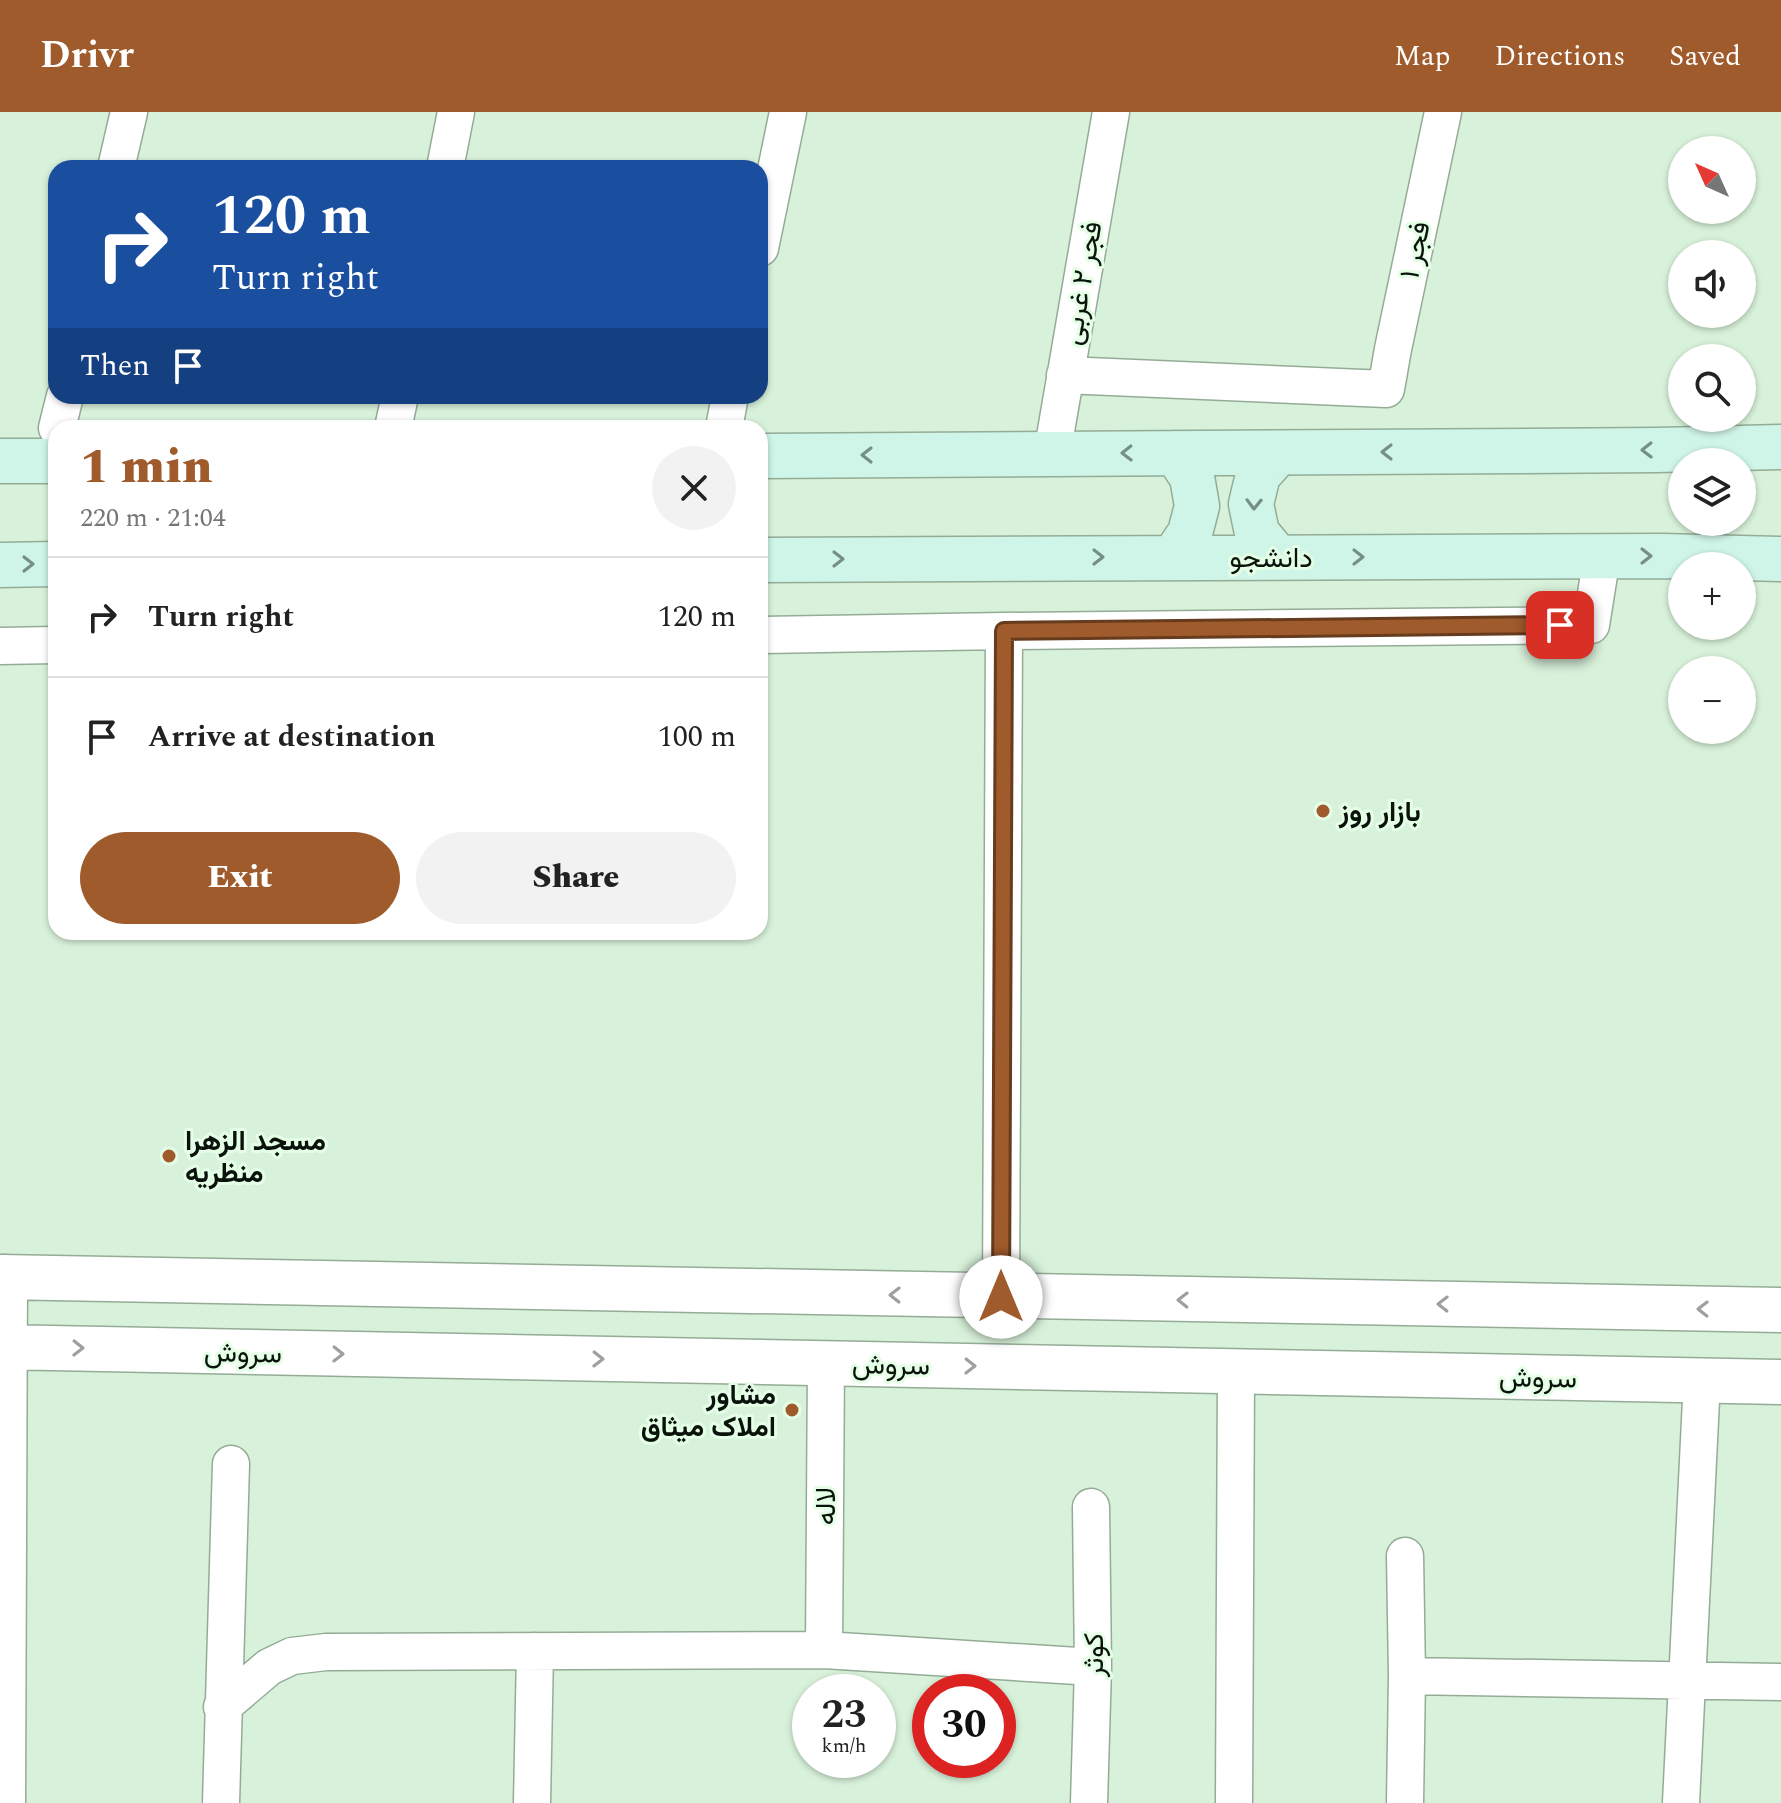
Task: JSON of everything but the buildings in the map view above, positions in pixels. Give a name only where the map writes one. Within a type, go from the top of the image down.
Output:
[{"type":"main road","points":[[768,456],[1781,447]]},
{"type":"main road","points":[[0,461],[48,448]]},
{"type":"main road","points":[[1174,557],[1190,533],[1197,506],[1192,477],[1176,453]]},
{"type":"main road","points":[[1277,557],[1257,533],[1251,504],[1258,475],[1278,453]]},
{"type":"main road","name":"دانشجو","points":[[768,560],[1602,556],[1781,559]]},
{"type":"main road","points":[[0,565],[48,564]]},
{"type":"street","points":[[118,160],[129,112]]},
{"type":"street","points":[[447,160],[456,112]]},
{"type":"street","points":[[768,209],[788,112]]},
{"type":"street","name":"فجر ۲ غربی","points":[[1052,454],[1111,112]]},
{"type":"street","name":"فجر ۱","points":[[1065,375],[1386,389],[1443,112]]},
{"type":"street","points":[[768,635],[1591,625],[1602,556]]},
{"type":"street","points":[[1001,1297],[1004,631]]},
{"type":"street","points":[[0,646],[48,645]]},
{"type":"street","points":[[3,1803],[3,1277],[1781,1310]]},
{"type":"street","name":"سروش","points":[[2,1347],[1781,1382]]},
{"type":"street","name":"لاله","points":[[824,1650],[826,1363]]},
{"type":"street","points":[[1234,1803],[1236,1370]]},
{"type":"street","points":[[1681,1803],[1702,1380]]},
{"type":"street","points":[[221,1803],[231,1464]]},
{"type":"street","name":"کوثر","points":[[1089,1803],[1093,1667],[1091,1507]]},
{"type":"street","points":[[1405,1556],[1405,1803]]},
{"type":"street","points":[[222,1707],[269,1667],[292,1656],[326,1652],[824,1650],[1093,1667]]},
{"type":"street","points":[[532,1803],[535,1651]]},
{"type":"street","points":[[1407,1676],[1781,1682]]},
{"type":"place","name":"بازار روز","points":[[1323,811]]},
{"type":"place","name":"مسجد الزهرا منظریه","points":[[169,1156]]},
{"type":"place","name":"مشاور املاک میثاق","points":[[792,1410]]},
{"type":"route","points":[[1001,1297],[1004,631],[1560,625]]}]
